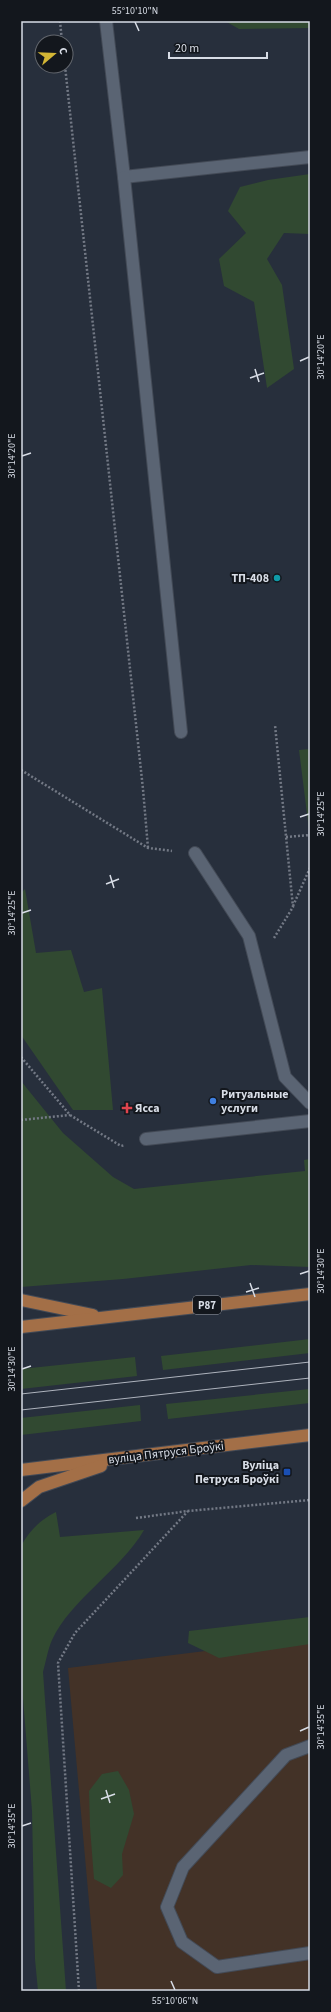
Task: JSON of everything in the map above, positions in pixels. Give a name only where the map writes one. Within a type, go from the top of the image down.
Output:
[{"type":"main road","name":"Р87","points":[[21,1327],[310,1294]]},
{"type":"main road","points":[[21,1300],[104,1317]]},
{"type":"main road","name":"вуліца Пятруся Броўкі","points":[[21,1470],[310,1435]]},
{"type":"main road","points":[[21,1501],[39,1487],[125,1458]]},
{"type":"lane","points":[[106,21],[124,177],[181,732]]},
{"type":"lane","points":[[124,177],[310,157]]},
{"type":"lane","points":[[195,853],[249,936],[285,1077],[310,1103]]},
{"type":"lane","points":[[146,1139],[310,1121]]},
{"type":"lane","points":[[310,1746],[286,1755],[183,1867],[167,1907],[182,1942],[217,1967],[310,1952]]},
{"type":"path","points":[[60,21],[61,34]]},
{"type":"path","points":[[66,74],[143,781],[148,848]]},
{"type":"path","points":[[275,726],[293,907]]},
{"type":"path","points":[[21,770],[148,848],[195,853]]},
{"type":"path","points":[[286,837],[310,835]]},
{"type":"path","points":[[257,966],[293,907],[310,868]]},
{"type":"path","points":[[21,1057],[70,1115],[121,1146]]},
{"type":"path","points":[[21,1120],[70,1115]]},
{"type":"path","points":[[136,1518],[188,1511],[310,1500]]},
{"type":"path","points":[[79,1991],[58,1663],[75,1633],[188,1511]]},
{"type":"shaded area","points":[[310,1638],[310,1991],[97,1991],[68,1668]]},
{"type":"green space","points":[[225,21],[310,21],[310,28],[239,29]]},
{"type":"green space","points":[[310,174],[310,234],[284,233],[267,259],[282,285],[294,369],[267,388],[254,302],[224,286],[219,259],[246,233],[228,211],[240,187],[268,180]]},
{"type":"green space","points":[[310,749],[310,830],[309,830],[299,750]]},
{"type":"green space","points":[[25,889],[36,953],[71,950],[84,992],[102,988],[113,1110],[73,1110],[21,1035],[21,893]]},
{"type":"green space","points":[[21,1081],[63,1133],[113,1177],[134,1189],[305,1171],[304,1160],[310,1159],[310,1267],[251,1265],[123,1279],[21,1287]]},
{"type":"green space","points":[[310,1339],[310,1353],[163,1370],[161,1356]]},
{"type":"green space","points":[[135,1357],[137,1376],[21,1389],[21,1369]]},
{"type":"green space","points":[[310,1389],[310,1403],[168,1419],[166,1404]]},
{"type":"green space","points":[[140,1405],[141,1421],[21,1435],[21,1418]]},
{"type":"green space","points":[[56,1512],[60,1537],[144,1530],[123,1558],[83,1598],[60,1625],[48,1651],[43,1672],[66,1991],[38,1991],[35,1959],[32,1811],[21,1673],[21,1546],[36,1526],[45,1518]]},
{"type":"green space","points":[[310,1617],[310,1644],[219,1658],[188,1643],[189,1631]]},
{"type":"green space","points":[[118,1771],[129,1790],[134,1814],[122,1854],[123,1875],[111,1888],[94,1879],[89,1791],[102,1774]]},
{"type":"tram line","points":[[21,1394],[310,1362]]},
{"type":"tram line","points":[[21,1410],[310,1378]]},
{"type":"place","name":"ТП-408","points":[[277,578]]},
{"type":"place","name":"Ритуальные услуги","points":[[213,1101]]},
{"type":"place","name":"Ясса","points":[[127,1108]]},
{"type":"place","name":"Вуліца Петруся Броўкі","points":[[287,1472]]}]
